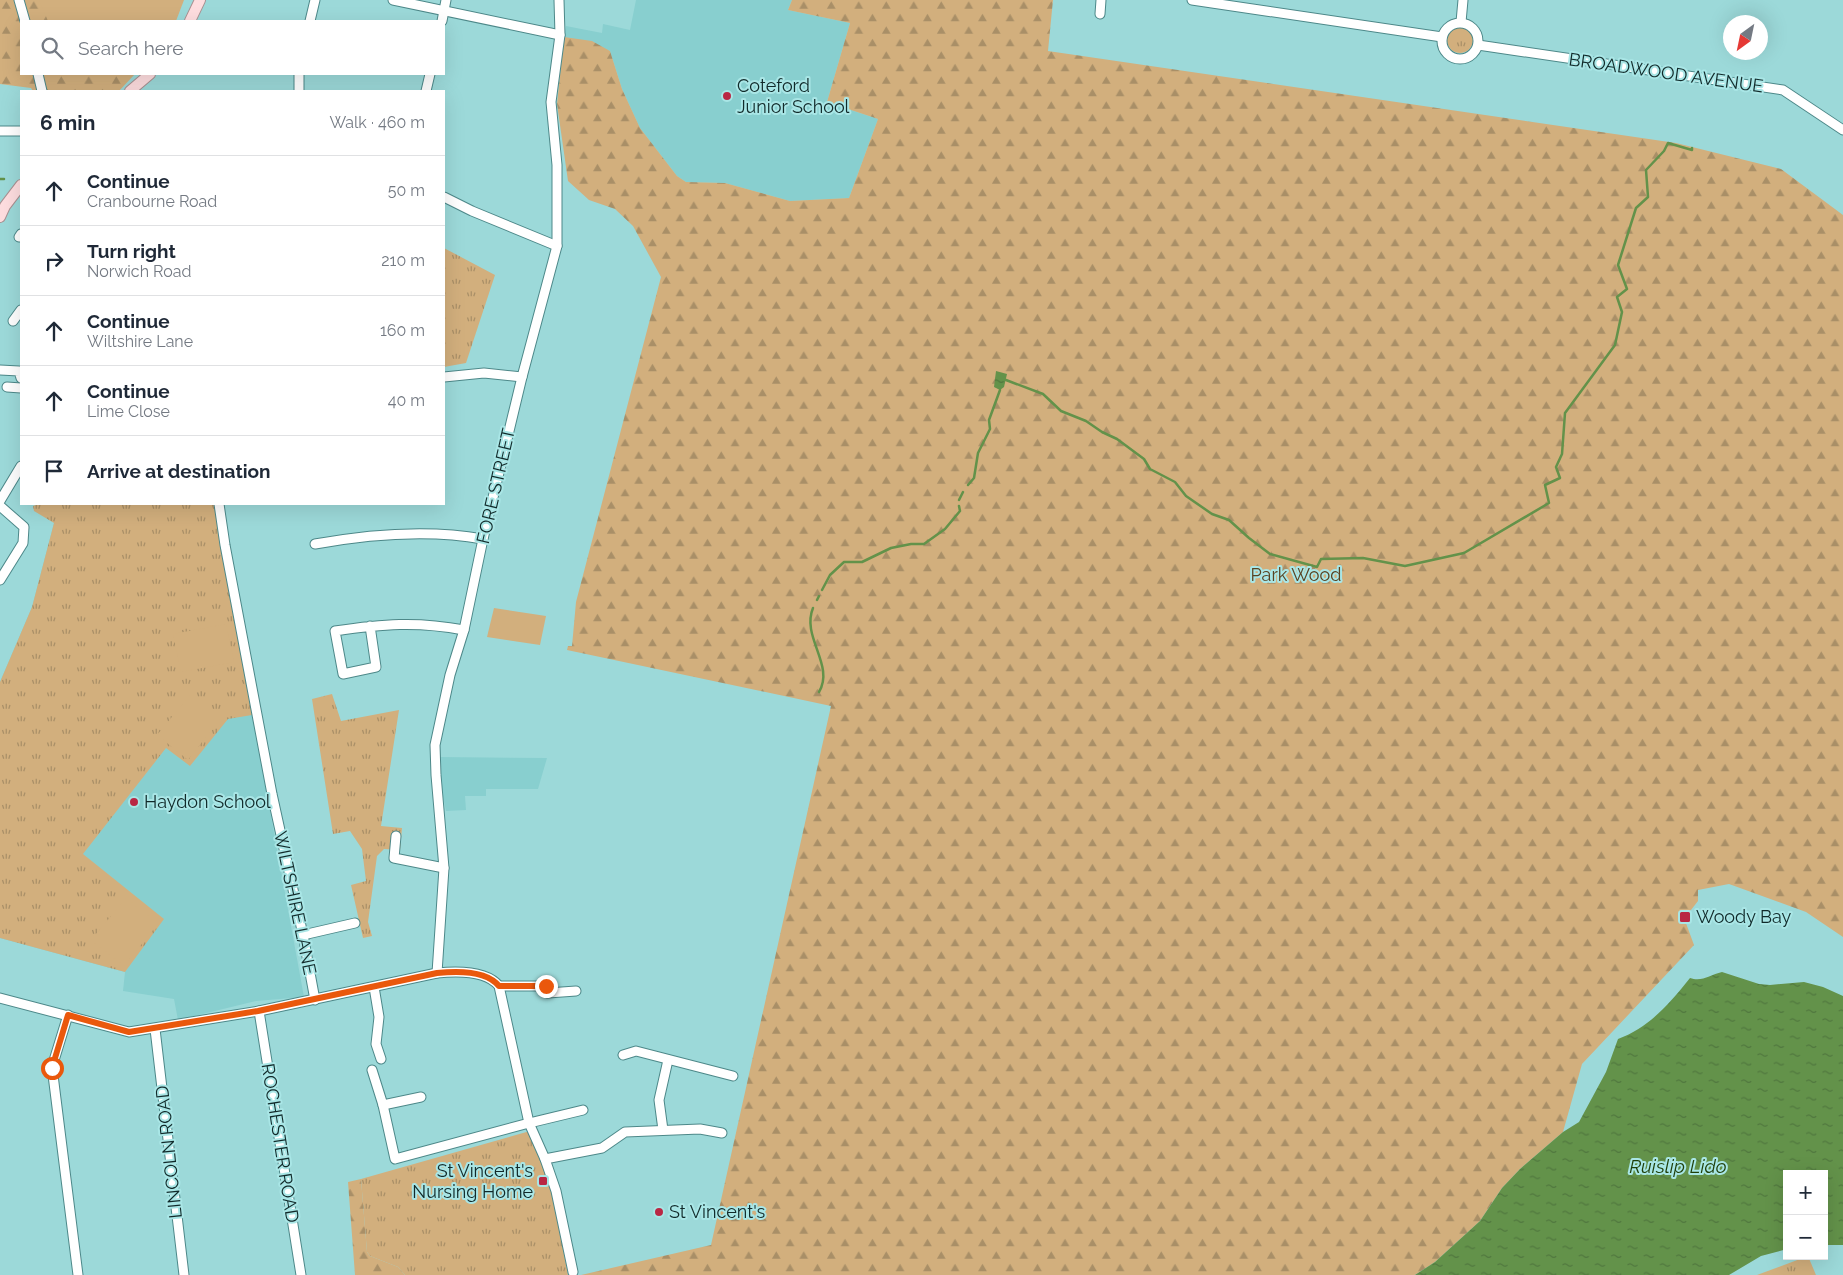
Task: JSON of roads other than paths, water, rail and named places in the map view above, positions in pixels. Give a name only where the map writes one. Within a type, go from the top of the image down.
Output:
[{"type":"main road","points":[[190,20],[200,0]]},
{"type":"main road","points":[[131,90],[149,75]]},
{"type":"main road","points":[[0,217],[5,206],[20,186]]},
{"type":"street","points":[[18,0],[25,20]]},
{"type":"street","points":[[310,20],[314,0]]},
{"type":"street","points":[[393,0],[560,35]]},
{"type":"street","points":[[442,20],[446,0]]},
{"type":"street","name":"FORE STREET","points":[[437,973],[444,868],[435,745],[450,675],[464,630],[483,539],[522,377],[557,246],[557,165],[552,102],[560,35],[559,0]]},
{"type":"street","points":[[1100,14],[1101,0]]},
{"type":"street","points":[[1192,0],[1442,37]]},
{"type":"street","points":[[1461,22],[1464,0]]},
{"type":"street","points":[[1461,22],[1473,27],[1477,32],[1478,45],[1476,51],[1470,57],[1457,59],[1446,52],[1442,37],[1449,26],[1461,22]]},
{"type":"street","name":"BROADWOOD AVENUE","points":[[1478,45],[1783,90],[1843,130]]},
{"type":"street","points":[[38,75],[42,90]]},
{"type":"street","points":[[299,75],[299,90]]},
{"type":"street","points":[[426,90],[430,75]]},
{"type":"street","points":[[0,131],[20,131]]},
{"type":"street","points":[[445,197],[557,246]]},
{"type":"street","points":[[13,321],[20,311]]},
{"type":"street","points":[[0,370],[19,371],[20,374]]},
{"type":"street","points":[[445,376],[484,373],[522,377]]},
{"type":"street","points":[[8,387],[20,388]]},
{"type":"street","points":[[0,501],[20,468]]},
{"type":"street","name":"WILTSHIRE LANE","points":[[219,505],[225,546],[272,794],[303,935],[315,1000],[437,973],[453,972],[484,976],[493,980],[499,986]]},
{"type":"street","points":[[0,506],[24,527],[23,543],[0,580]]},
{"type":"street","points":[[315,544],[366,536],[393,535],[458,535],[483,539]]},
{"type":"street","points":[[370,626],[376,667],[343,674],[335,631],[370,626],[398,623],[442,626],[464,630]]},
{"type":"street","points":[[396,836],[394,858],[444,868]]},
{"type":"street","points":[[303,935],[355,923]]},
{"type":"street","points":[[573,1272],[556,1191],[545,1159],[529,1123],[499,986],[546,986],[548,993],[576,991]]},
{"type":"street","points":[[374,987],[379,1017],[376,1044],[381,1059]]},
{"type":"street","points":[[0,998],[129,1032],[315,1000]]},
{"type":"street","name":"ROCHESTER ROAD","points":[[258,1011],[301,1275]]},
{"type":"street","points":[[68,1015],[52,1068],[77,1275]]},
{"type":"street","name":"LINCOLN ROAD","points":[[155,1029],[184,1275]]},
{"type":"street","points":[[623,1055],[636,1051],[733,1076]]},
{"type":"street","points":[[662,1130],[659,1100],[668,1060]]},
{"type":"street","points":[[372,1070],[383,1105],[395,1159],[583,1110]]},
{"type":"street","points":[[383,1105],[421,1097]]},
{"type":"street","points":[[545,1159],[602,1148],[625,1132],[700,1129],[722,1133]]},
{"type":"water","points":[[996,371],[1007,374],[1004,387],[1000,390],[994,387]]},
{"type":"water","name":"Ruislip Lido","points":[[1722,972],[1759,984],[1804,982],[1823,987],[1843,996],[1843,1245],[1828,1245],[1828,1170],[1783,1170],[1783,1250],[1761,1256],[1729,1275],[1415,1275],[1435,1262],[1480,1221],[1502,1188],[1520,1169],[1563,1132],[1579,1122],[1606,1072],[1618,1039],[1640,1028],[1658,1014],[1690,978],[1702,979]]},
{"type":"waterway","points":[[1006,380],[1043,394],[1061,411],[1086,421],[1117,439],[1144,459],[1150,469],[1175,482],[1186,496],[1212,514],[1229,520],[1270,554],[1317,567],[1321,559],[1363,558],[1405,566],[1464,553],[1549,503],[1545,485],[1560,478],[1556,467],[1562,454],[1565,413],[1615,345],[1622,312],[1617,297],[1627,289],[1618,265],[1636,208],[1648,197],[1646,170],[1664,151],[1668,143],[1692,150],[1692,148]]},
{"type":"waterway","points":[[968,485],[974,478],[978,453],[990,429],[989,420],[1000,390]]},
{"type":"waterway","points":[[959,500],[963,492]]},
{"type":"waterway","points":[[822,590],[830,575],[844,562],[862,562],[891,548],[911,544],[924,544],[945,529],[960,511],[959,506]]},
{"type":"waterway","points":[[817,600],[819,596]]},
{"type":"waterway","points":[[813,608],[810,619],[811,630],[823,672],[823,682],[819,692]]},
{"type":"place","name":"Coteford Junior School","points":[[727,96]]},
{"type":"place","name":"Haydon School","points":[[134,802]]},
{"type":"place","name":"Woody Bay","points":[[1685,917]]},
{"type":"place","name":"St Vincent's Nursing Home","points":[[543,1181]]},
{"type":"place","name":"St Vincent's","points":[[659,1212]]},
{"type":"park label","name":"Park Wood","points":[[1296,575]]}]
